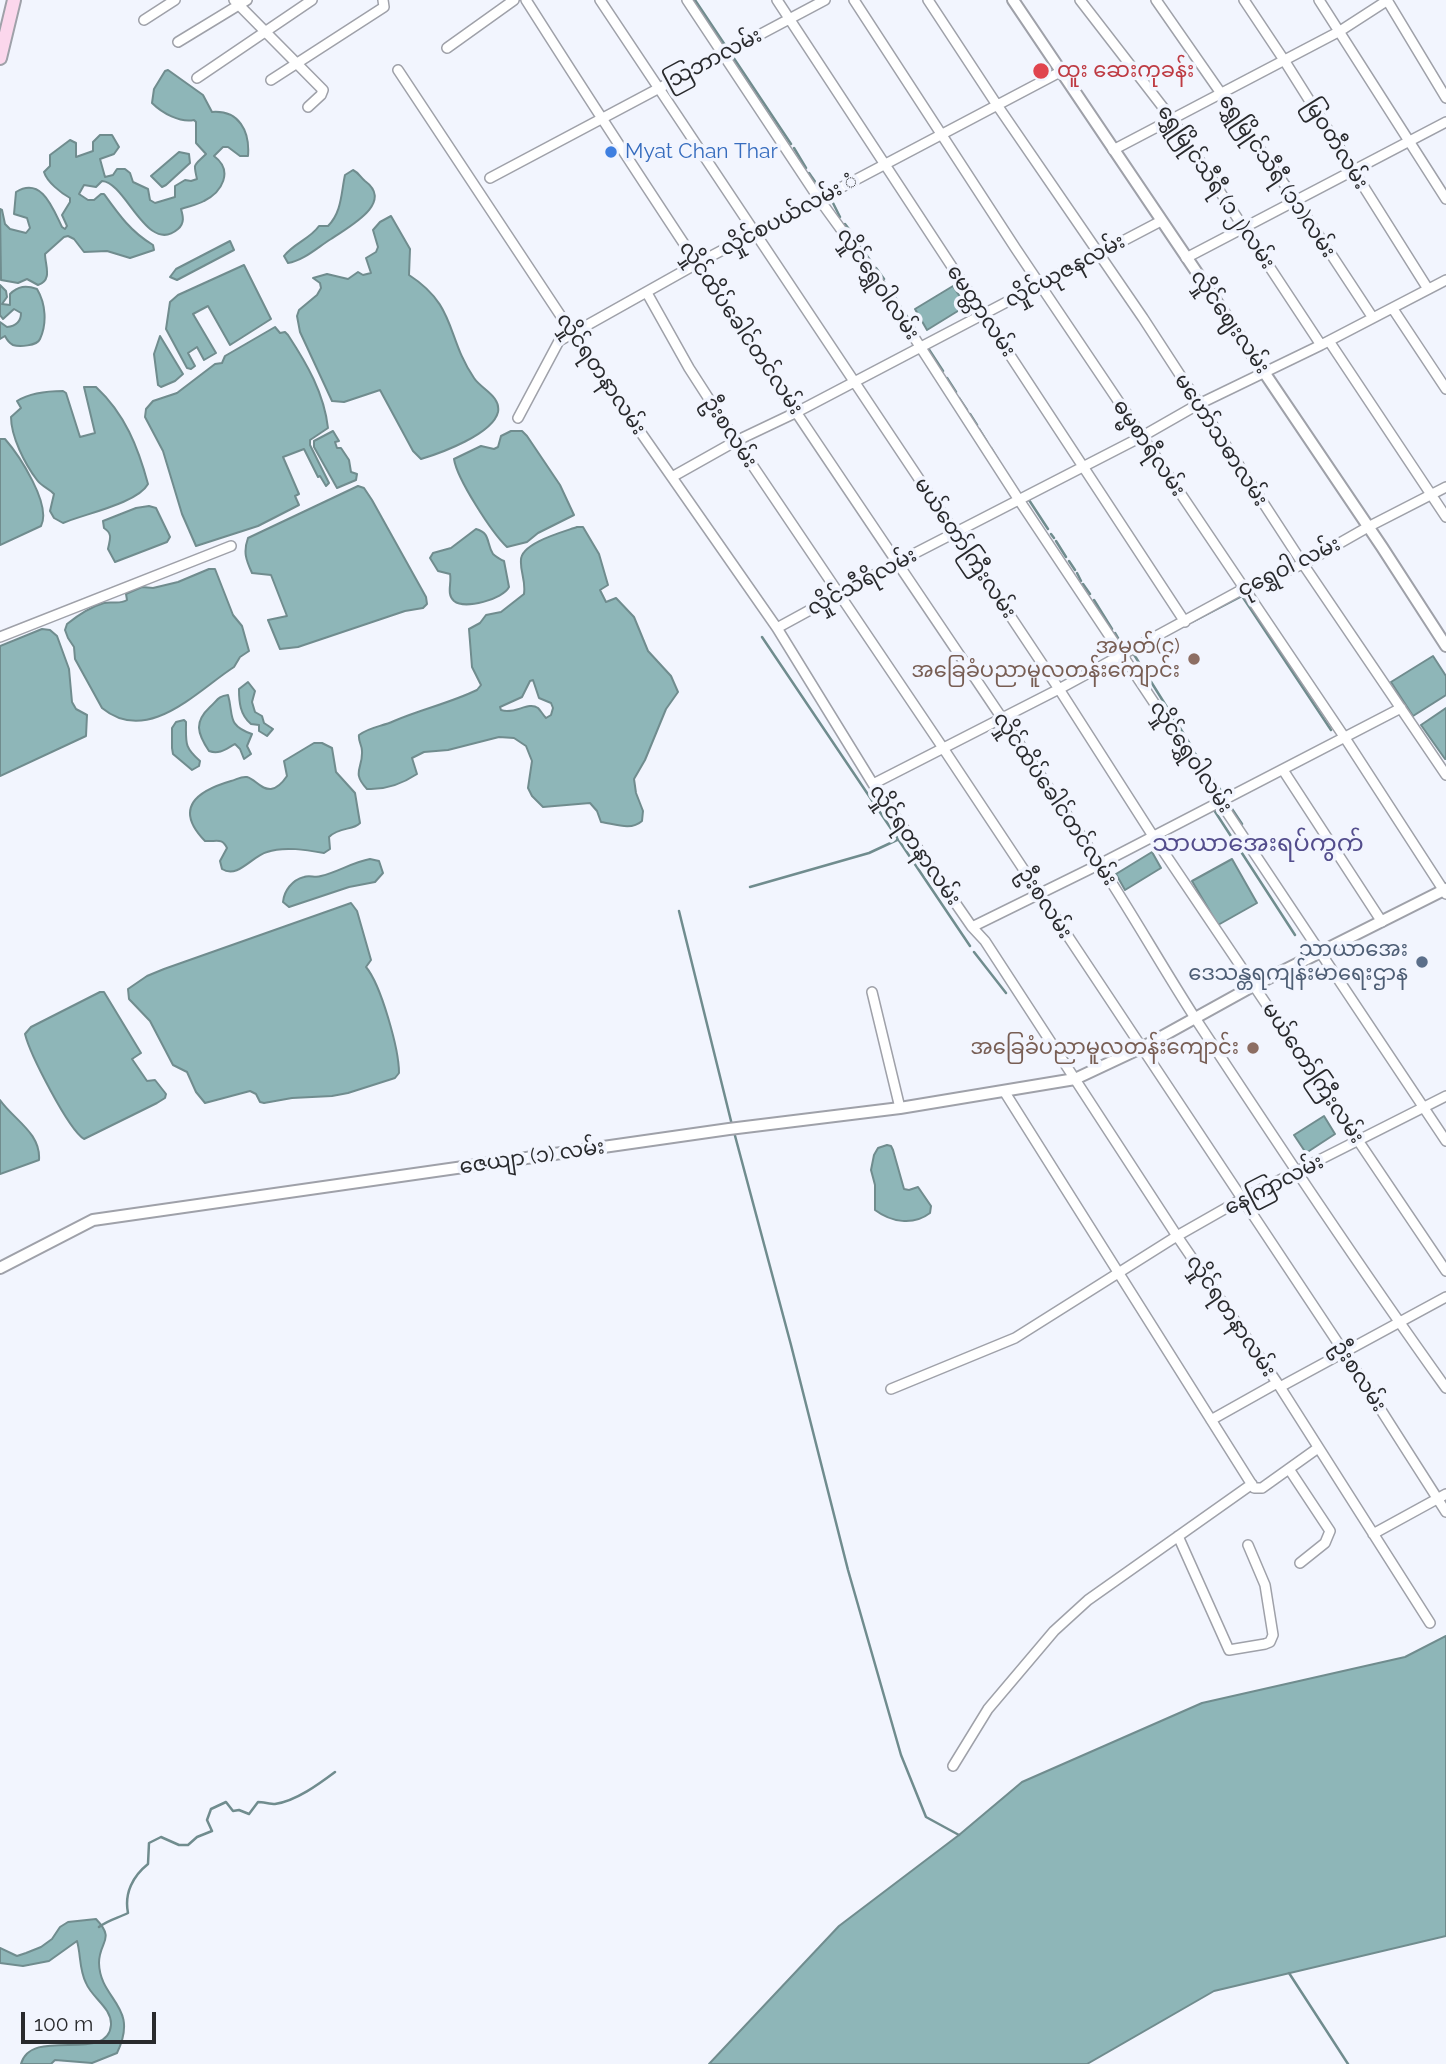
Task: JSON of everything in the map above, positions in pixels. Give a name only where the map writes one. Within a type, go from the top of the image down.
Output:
[{"type":"main road","points":[[0,58],[13,0]]},
{"type":"street","points":[[144,20],[175,0]]},
{"type":"street","points":[[197,78],[312,0]]},
{"type":"street","points":[[271,80],[384,7],[383,0]]},
{"type":"street","points":[[447,48],[514,0]]},
{"type":"street","name":"လှိုင်ထိပ်ခေါင်တင်လမ်း","points":[[526,0],[602,120],[896,563],[1100,864],[1196,1018],[1446,1388]]},
{"type":"street","name":"မယ်တော်ကြီးလမ်း","points":[[600,0],[855,380],[1153,836],[1446,1271]]},
{"type":"street","name":"လှိုင်ရွှေဝါလမ်း","points":[[687,0],[1127,651],[1320,953],[1446,1141]]},
{"type":"street","name":"မေတ္တာလမ်း","points":[[777,0],[1185,622]]},
{"type":"street","name":"သြဘာလမ်း","points":[[490,178],[825,0]]},
{"type":"street","name":"ဓမ္မစာရီလမ်း","points":[[854,0],[1141,437],[1445,891]]},
{"type":"street","points":[[928,0],[997,105]]},
{"type":"street","name":"လှိုင်ဈေးလမ်း","points":[[1013,0],[1446,646]]},
{"type":"street","name":"ရွှေမြိုင်သီရီ (၁၂)လမ်း","points":[[1080,0],[1172,119],[1446,517]]},
{"type":"street","name":"မြဝတီလမ်း","points":[[1244,0],[1428,289]]},
{"type":"street","points":[[1319,0],[1446,199]]},
{"type":"street","points":[[1113,150],[1340,32],[1387,0],[1446,98]]},
{"type":"street","name":"ရွှေမြိုင်သီရီ (၁၁)လမ်း","points":[[1160,1],[1374,318]]},
{"type":"street","points":[[178,42],[240,2],[265,32],[298,62],[323,90],[321,96],[308,107]]},
{"type":"street","name":"လှိုင်ရတနာလမ်း","points":[[398,69],[573,333],[777,628],[873,784],[985,942],[1278,1385],[1430,1623]]},
{"type":"street","name":"လှိုင်စပယ်လမ်း ံ","points":[[518,418],[559,341],[698,263],[1060,72]]},
{"type":"street","name":"မဟော်သဓာလမ်း","points":[[997,105],[1446,775]]},
{"type":"street","points":[[1185,258],[1446,122]]},
{"type":"street","name":"လှိုင်ယုဇနလမ်း","points":[[672,477],[736,441],[797,412],[1161,221]]},
{"type":"street","name":"လှိုင်သီရိလမ်း","points":[[777,628],[1197,405],[1446,280]]},
{"type":"street","name":"ဦးစလမ်း","points":[[647,293],[736,441],[1442,1495],[1446,1512]]},
{"type":"street","points":[[1392,309],[1446,389]]},
{"type":"street","name":"ငုရွှေဝါ လမ်း","points":[[873,784],[1059,689],[1244,589],[1303,564],[1446,487]]},
{"type":"street","points":[[0,638],[231,546]]},
{"type":"street","points":[[972,927],[1222,802],[1401,708]]},
{"type":"street","points":[[1283,770],[1382,922]]},
{"type":"street","name":"ဇေယျာ (၁) လမ်း","points":[[0,1268],[93,1220],[743,1127],[900,1108],[1075,1079],[1141,1048],[1253,986],[1445,891]]},
{"type":"street","points":[[872,992],[900,1108]]},
{"type":"street","points":[[1004,1091],[1252,1484],[1258,1489],[1262,1488],[1318,1448]]},
{"type":"street","name":"နေကြာလမ်း","points":[[891,1389],[1016,1338],[1177,1236],[1242,1199],[1446,1096]]},
{"type":"street","points":[[1211,1420],[1446,1297]]},
{"type":"street","points":[[1289,1469],[1331,1531],[1325,1543],[1300,1563]]},
{"type":"street","points":[[953,1766],[988,1709],[1054,1631],[1088,1600],[1252,1484]]},
{"type":"street","points":[[1373,1534],[1442,1495]]},
{"type":"street","points":[[1178,1536],[1228,1650],[1265,1644],[1270,1642],[1273,1635],[1265,1585],[1248,1545]]},
{"type":"shaded area","points":[[168,70],[203,95],[212,112],[221,112],[236,118],[245,131],[248,156],[240,156],[228,147],[223,147],[214,156],[223,168],[220,187],[204,201],[181,209],[182,224],[167,235],[156,233],[147,226],[111,184],[102,181],[96,187],[84,185],[79,194],[88,200],[94,200],[104,194],[126,223],[153,245],[154,250],[130,258],[107,251],[84,252],[74,239],[68,236],[45,254],[47,276],[43,283],[38,285],[27,279],[18,283],[1,280],[0,209],[5,224],[10,229],[26,233],[30,228],[27,218],[14,214],[16,192],[25,188],[40,191],[62,227],[65,229],[67,226],[62,215],[70,198],[51,183],[44,172],[50,166],[50,155],[70,140],[76,143],[76,157],[93,151],[93,142],[100,135],[112,135],[119,147],[114,154],[100,159],[105,177],[113,175],[117,169],[125,169],[130,173],[133,182],[148,189],[150,200],[155,203],[175,197],[175,186],[185,180],[197,179],[196,165],[206,154],[196,143],[196,122],[172,116],[152,103],[154,89]]},
{"type":"shaded area","points":[[179,152],[189,154],[190,163],[162,187],[151,176]]},
{"type":"shaded area","points":[[353,170],[373,189],[375,198],[372,206],[348,228],[305,257],[288,263],[284,256],[288,252],[319,226],[328,226],[333,221],[345,175]]},
{"type":"shaded area","points":[[391,216],[410,249],[409,275],[435,298],[449,323],[465,363],[477,382],[494,397],[498,406],[494,420],[477,435],[421,459],[413,451],[380,390],[344,402],[332,401],[300,332],[297,316],[299,310],[317,295],[321,288],[320,283],[313,278],[327,274],[348,279],[358,272],[363,275],[371,273],[366,258],[376,252],[378,247],[373,230]]},
{"type":"shaded area","points":[[230,241],[234,250],[177,280],[170,277],[176,269]]},
{"type":"shaded area","points":[[244,265],[271,319],[230,345],[208,306],[193,314],[216,353],[204,360],[197,347],[188,353],[195,366],[187,368],[166,329],[170,302],[178,295]]},
{"type":"shaded area","points":[[0,285],[6,291],[7,297],[2,304],[10,305],[10,294],[16,289],[37,289],[42,301],[44,327],[40,339],[32,345],[12,344],[5,336],[0,339],[0,322],[7,327],[13,326],[19,321],[21,313],[14,309],[3,319],[0,315]]},
{"type":"shaded area","points":[[953,286],[966,306],[927,330],[915,309]]},
{"type":"shaded area","points":[[275,327],[280,333],[285,332],[295,346],[314,379],[323,403],[328,428],[310,440],[310,445],[329,483],[326,486],[320,476],[318,477],[304,449],[283,457],[299,494],[295,496],[299,505],[258,526],[196,546],[182,514],[163,451],[145,417],[146,409],[153,401],[177,393],[215,364],[222,363],[225,356]]},
{"type":"shaded area","points":[[160,336],[183,374],[161,387],[158,385],[154,354]]},
{"type":"shaded area","points":[[84,387],[96,387],[123,420],[135,444],[148,484],[133,497],[63,523],[54,518],[50,511],[54,494],[32,474],[23,458],[13,433],[11,417],[21,408],[17,401],[22,398],[63,391],[66,393],[80,437],[95,433]]},
{"type":"shaded area","points":[[333,431],[339,441],[335,442],[337,448],[341,448],[349,460],[351,472],[357,474],[356,480],[337,488],[314,447],[314,441]]},
{"type":"shaded area","points":[[511,431],[522,431],[527,436],[560,485],[574,515],[538,533],[527,542],[507,547],[476,505],[461,479],[454,459],[481,446],[494,449],[498,447],[501,436]]},
{"type":"shaded area","points":[[0,439],[5,439],[25,468],[38,493],[43,517],[41,526],[0,545]]},
{"type":"shaded area","points":[[358,486],[364,488],[372,500],[426,597],[427,604],[423,608],[405,611],[298,647],[280,649],[268,620],[287,616],[271,575],[252,573],[246,556],[248,538]]},
{"type":"shaded area","points":[[136,508],[156,508],[170,537],[167,542],[115,562],[108,549],[110,535],[104,528],[103,521]]},
{"type":"shaded area","points":[[577,527],[583,527],[599,554],[608,585],[600,590],[606,602],[616,598],[634,617],[648,651],[671,676],[678,692],[666,709],[645,760],[634,779],[643,811],[642,821],[633,826],[601,822],[590,803],[543,807],[528,788],[532,761],[526,746],[514,738],[499,737],[448,750],[424,752],[412,758],[417,774],[393,786],[367,789],[359,774],[362,751],[359,735],[477,690],[481,685],[472,667],[469,629],[480,623],[486,615],[501,612],[524,594],[521,560],[528,548]],"holes":[[[533,680],[539,698],[551,703],[553,708],[551,715],[546,718],[534,706],[511,711],[501,710],[500,707],[522,697]]]},
{"type":"shaded area","points":[[476,529],[484,533],[493,554],[504,561],[509,587],[492,599],[475,604],[459,603],[450,595],[450,574],[438,571],[430,558],[433,553],[451,548]]},
{"type":"shaded area","points":[[215,569],[233,615],[242,626],[249,651],[240,657],[234,667],[189,700],[154,718],[137,721],[119,718],[102,708],[75,659],[74,647],[65,630],[67,624],[99,605],[127,600],[126,594],[142,587],[153,588],[178,582]]},
{"type":"shaded area","points":[[42,629],[50,630],[57,636],[69,669],[72,702],[76,709],[87,715],[86,736],[0,776],[0,646]]},
{"type":"shaded area","points":[[1433,656],[1446,676],[1446,695],[1413,716],[1391,682]]},
{"type":"shaded area","points":[[248,682],[255,691],[252,702],[255,712],[273,729],[267,736],[259,731],[259,725],[251,724],[242,712],[239,689]]},
{"type":"shaded area","points":[[228,695],[232,719],[238,727],[252,734],[247,746],[251,754],[244,759],[235,744],[220,752],[209,751],[200,733],[199,723],[205,712],[220,698]]},
{"type":"shaded area","points":[[1446,708],[1446,759],[1445,759],[1421,725]]},
{"type":"shaded area","points":[[184,720],[187,744],[200,761],[199,766],[192,770],[173,754],[172,748],[172,728],[176,722]]},
{"type":"shaded area","points":[[314,743],[322,743],[332,748],[336,772],[355,793],[360,823],[329,837],[330,849],[324,853],[296,849],[274,850],[261,854],[234,871],[222,869],[220,861],[227,848],[221,841],[205,841],[196,829],[190,810],[193,802],[208,790],[243,777],[250,778],[267,789],[276,787],[287,776],[284,761]]},
{"type":"shaded area","points":[[1152,852],[1161,868],[1125,890],[1116,874]]},
{"type":"shaded area","points":[[370,859],[379,861],[383,873],[375,882],[349,887],[289,907],[283,902],[289,887],[300,878],[321,876]]},
{"type":"shaded area","points":[[1232,859],[1257,903],[1218,925],[1192,881]]},
{"type":"shaded area","points":[[351,903],[357,911],[371,960],[366,967],[388,1018],[399,1073],[395,1078],[332,1096],[292,1098],[264,1103],[250,1091],[205,1103],[196,1092],[187,1072],[173,1065],[150,1021],[129,999],[128,989],[147,976],[164,969]]},
{"type":"shaded area","points":[[104,992],[141,1053],[132,1059],[147,1081],[155,1080],[166,1094],[165,1098],[157,1103],[84,1139],[50,1090],[25,1034],[31,1027]]},
{"type":"shaded area","points":[[0,1100],[31,1134],[36,1142],[39,1160],[0,1174]]},
{"type":"shaded area","points":[[1324,1116],[1335,1134],[1306,1153],[1294,1135]]},
{"type":"shaded area","points":[[887,1145],[893,1150],[904,1189],[918,1187],[931,1206],[930,1213],[923,1217],[909,1221],[895,1220],[875,1210],[875,1185],[871,1170],[878,1148]]},
{"type":"shaded area","points":[[1446,1636],[1446,1936],[1214,1991],[1087,2064],[709,2064],[839,1926],[959,1835],[1022,1782],[1202,1703],[1405,1657]]},
{"type":"shaded area","points":[[96,1919],[106,1936],[99,1963],[101,1976],[122,2013],[124,2024],[117,2053],[92,2063],[55,2060],[51,2064],[21,2064],[28,2053],[39,2047],[97,2042],[107,2036],[110,2019],[86,1983],[77,1941],[49,1961],[23,1966],[0,1963],[0,1948],[17,1956],[41,1947],[68,1922]]},
{"type":"waterway","points":[[695,0],[725,45]]},
{"type":"waterway","points":[[731,54],[791,144]]},
{"type":"waterway","points":[[794,148],[806,168]]},
{"type":"waterway","points":[[809,173],[818,186],[825,189]]},
{"type":"waterway","points":[[831,199],[840,217]]},
{"type":"waterway","points":[[845,224],[852,233]]},
{"type":"waterway","points":[[855,239],[872,263]]},
{"type":"waterway","points":[[876,268],[884,279]]},
{"type":"waterway","points":[[887,285],[898,302]]},
{"type":"waterway","points":[[900,306],[918,333]]},
{"type":"waterway","points":[[928,348],[943,371]]},
{"type":"waterway","points":[[947,378],[956,392]]},
{"type":"waterway","points":[[959,398],[967,410]]},
{"type":"waterway","points":[[970,414],[977,425]]},
{"type":"waterway","points":[[979,429],[987,442]]},
{"type":"waterway","points":[[991,448],[1001,465]]},
{"type":"waterway","points":[[1029,500],[1048,529]]},
{"type":"waterway","points":[[1051,534],[1054,538]]},
{"type":"waterway","points":[[1056,541],[1066,557]]},
{"type":"waterway","points":[[1069,561],[1075,570]]},
{"type":"waterway","points":[[1077,573],[1081,581]]},
{"type":"waterway","points":[[1083,584],[1090,594]]},
{"type":"waterway","points":[[1192,622],[1242,596],[1331,730]]},
{"type":"waterway","points":[[1094,600],[1112,629]]},
{"type":"waterway","points":[[1115,633],[1122,645],[1128,647]]},
{"type":"waterway","points":[[762,637],[970,946]]},
{"type":"waterway","points":[[1133,653],[1190,744]]},
{"type":"waterway","points":[[1194,752],[1224,795]]},
{"type":"waterway","points":[[1232,809],[1242,824]]},
{"type":"waterway","points":[[1214,810],[1295,935]]},
{"type":"waterway","points":[[750,887],[869,853],[897,840]]},
{"type":"waterway","points":[[679,911],[732,1125]]},
{"type":"waterway","points":[[974,952],[1006,993]]},
{"type":"waterway","points":[[734,1132],[848,1570],[901,1755],[926,1817],[959,1835]]},
{"type":"waterway","points":[[99,1927],[128,1913],[129,1892],[138,1874],[148,1864],[149,1843],[161,1837],[179,1845],[188,1845],[197,1837],[212,1831],[207,1820],[211,1809],[226,1802],[233,1811],[249,1814],[258,1802],[275,1804],[291,1799],[335,1772]]},
{"type":"waterway","points":[[1289,1973],[1348,2064]]},
{"type":"place","name":"ထူး ဆေးကုခန်း","points":[[1041,71]]},
{"type":"place","name":"Myat Chan Thar","points":[[611,152]]},
{"type":"place","name":"အမှတ်(၄) အခြေခံပညာမူလတန်းကျောင်း","points":[[1194,659]]},
{"type":"place","name":"သာယာအေး ဒေသန္တရကျန်းမာရေးဌာန","points":[[1422,962]]},
{"type":"place","name":"အခြေခံပညာမူလတန်းကျောင်း","points":[[1253,1048]]},
{"type":"district","name":"သာယာအေးရပ်ကွက်","points":[[1258,844]]}]
